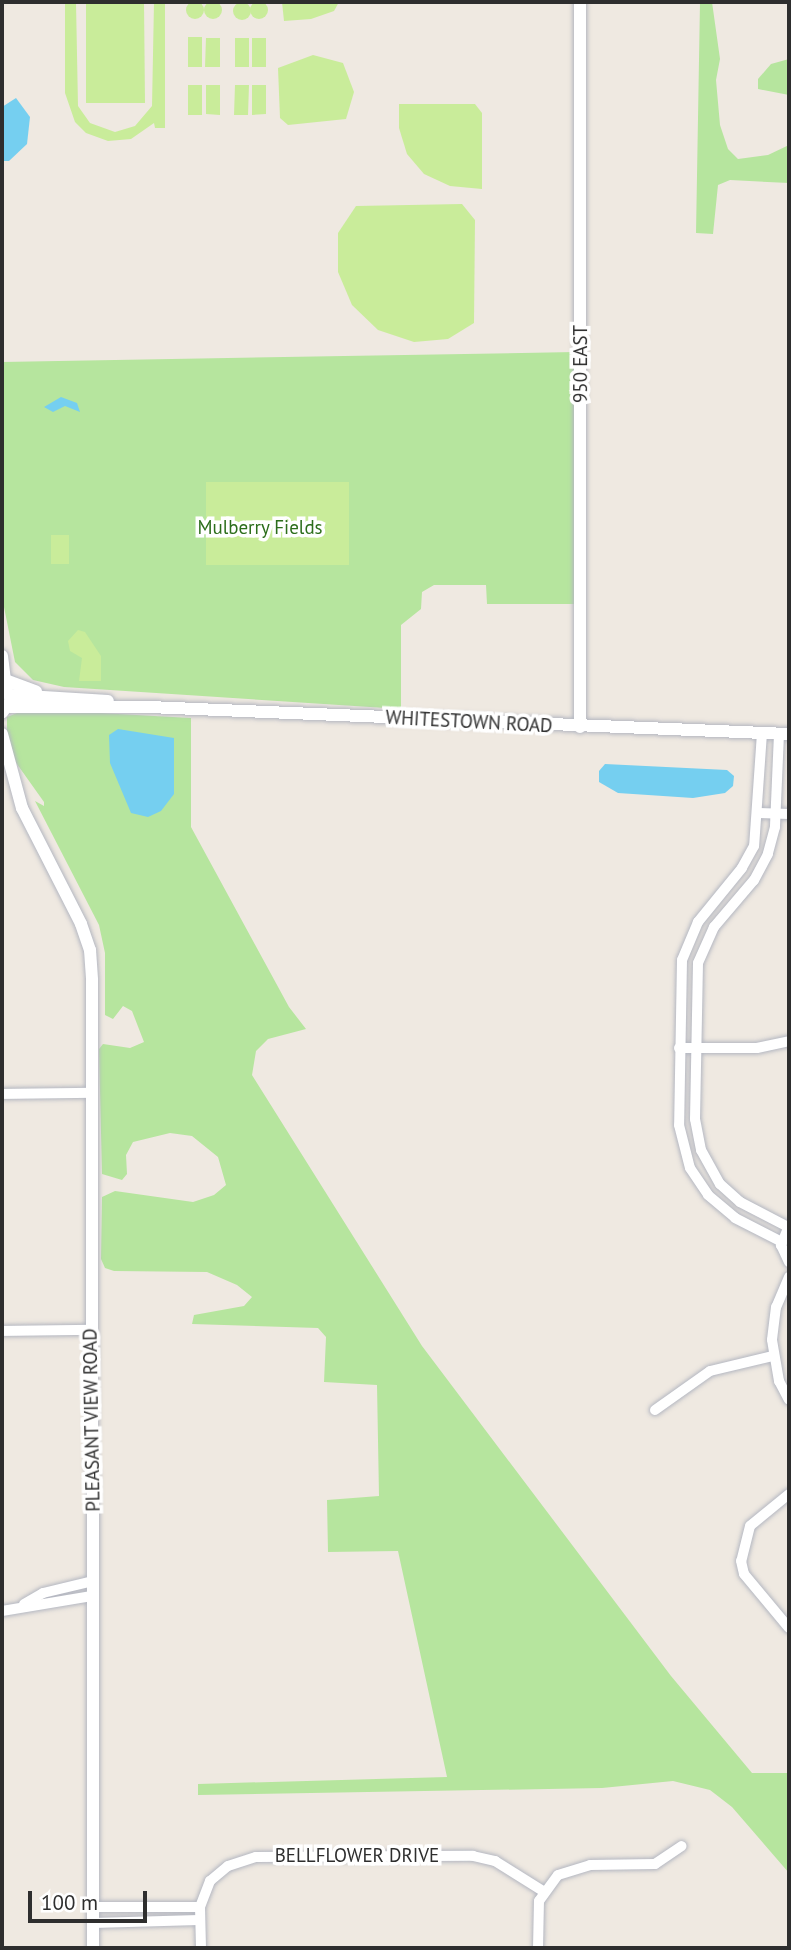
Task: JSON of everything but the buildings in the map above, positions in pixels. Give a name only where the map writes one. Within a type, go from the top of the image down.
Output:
[{"type":"street","name":"950 EAST","points":[[580,2],[580,727]]},
{"type":"street","points":[[2,656],[5,701]]},
{"type":"street","name":"WHITESTOWN ROAD","points":[[5,701],[17,688],[56,696],[149,707]]},
{"type":"street","name":"WHITESTOWN ROAD","points":[[5,701],[784,734]]},
{"type":"street","points":[[762,733],[760,813],[747,861],[701,916],[685,948],[680,979],[679,1125],[694,1175],[722,1209],[782,1241],[789,1262]]},
{"type":"street","name":"PLEASANT VIEW ROAD","points":[[2,734],[13,785],[90,950],[93,1948]]},
{"type":"street","points":[[782,1241],[789,1227],[736,1200],[709,1168],[695,1125],[695,1048],[700,956],[714,927],[765,863],[775,813],[784,734]]},
{"type":"street","name":"PLEASANT VIEW ROAD","points":[[2,777],[14,808],[66,897]]},
{"type":"street","points":[[760,813],[789,814]]},
{"type":"street","points":[[679,1048],[762,1048],[789,1041]]},
{"type":"street","points":[[2,1094],[90,1093]]},
{"type":"street","points":[[789,1277],[774,1318],[773,1356],[789,1400]]},
{"type":"street","points":[[2,1331],[90,1330]]},
{"type":"street","points":[[655,1409],[710,1371],[773,1356]]},
{"type":"street","points":[[789,1494],[750,1526],[741,1561],[744,1574],[789,1628]]},
{"type":"street","points":[[24,1605],[43,1594],[93,1581]]},
{"type":"street","points":[[2,1611],[24,1605],[92,1596]]},
{"type":"street","points":[[538,1948],[543,1891],[573,1867],[655,1864],[682,1846]]},
{"type":"street","name":"BELLFLOWER DRIVE","points":[[201,1948],[200,1907],[219,1871],[256,1857],[472,1856],[495,1861],[543,1891]]},
{"type":"street","points":[[93,1907],[200,1907]]},
{"type":"street","points":[[93,1923],[199,1920]]},
{"type":"green space","points":[[195,1],[201,4],[204,10],[201,16],[195,19],[189,16],[186,10],[189,4]]},
{"type":"green space","points":[[213,1],[219,4],[222,10],[219,16],[213,19],[207,16],[204,10],[207,4]]},
{"type":"green space","points":[[259,1],[265,4],[268,10],[265,16],[259,19],[253,16],[250,10],[253,4]]},
{"type":"green space","points":[[65,2],[76,2],[78,106],[90,123],[115,132],[135,126],[152,106],[154,2],[165,2],[165,128],[155,128],[154,123],[131,139],[108,141],[86,133],[75,122],[65,93]]},
{"type":"green space","points":[[86,2],[144,2],[145,103],[86,103]]},
{"type":"green space","points":[[242,2],[248,5],[251,11],[248,17],[242,20],[236,17],[233,11],[236,5]]},
{"type":"green space","points":[[282,2],[339,2],[334,11],[311,19],[284,21]]},
{"type":"green space","points":[[700,2],[712,2],[720,59],[716,80],[720,125],[728,149],[738,159],[768,155],[789,145],[789,183],[730,180],[718,185],[713,234],[696,233]]},
{"type":"green space","points":[[188,37],[202,37],[202,67],[188,67]]},
{"type":"green space","points":[[206,38],[220,38],[220,67],[205,67]]},
{"type":"green space","points":[[235,38],[249,38],[249,67],[235,67]]},
{"type":"green space","points":[[252,38],[266,38],[266,67],[252,67]]},
{"type":"green space","points":[[313,55],[343,63],[354,92],[346,119],[288,125],[280,118],[278,68]]},
{"type":"green space","points":[[789,59],[789,95],[758,89],[758,79],[771,64]]},
{"type":"green space","points":[[188,85],[202,85],[202,115],[188,115]]},
{"type":"green space","points":[[206,85],[220,85],[220,115],[206,114]]},
{"type":"green space","points":[[235,85],[249,85],[248,115],[234,115]]},
{"type":"green space","points":[[252,85],[266,85],[266,114],[252,115]]},
{"type":"green space","points":[[399,104],[475,104],[482,113],[482,189],[450,186],[424,174],[407,154],[399,128]]},
{"type":"green space","points":[[462,204],[475,220],[474,323],[448,339],[414,342],[378,330],[352,305],[338,272],[338,233],[356,206]]},
{"type":"green space","name":"Mulberry Fields","points":[[575,352],[576,604],[487,604],[486,585],[434,585],[422,592],[421,609],[401,625],[401,709],[64,687],[33,680],[15,662],[2,597],[2,362]]},
{"type":"green space","points":[[206,482],[349,482],[349,565],[206,565]]},
{"type":"green space","points":[[51,535],[69,535],[69,564],[51,564]]},
{"type":"green space","points":[[78,630],[85,632],[101,656],[101,681],[79,681],[82,658],[70,651],[68,641]]},
{"type":"green space","points":[[27,709],[191,718],[191,827],[289,1007],[306,1029],[268,1039],[256,1051],[252,1075],[422,1346],[671,1676],[752,1773],[789,1773],[789,1873],[732,1807],[710,1790],[673,1781],[602,1788],[198,1795],[198,1784],[447,1777],[398,1551],[328,1552],[327,1500],[379,1496],[377,1385],[324,1382],[326,1337],[318,1328],[192,1324],[194,1315],[244,1306],[252,1297],[237,1285],[207,1272],[114,1271],[105,1268],[101,1259],[102,1197],[115,1191],[193,1202],[214,1195],[226,1185],[218,1157],[192,1136],[170,1133],[133,1142],[126,1155],[127,1174],[122,1180],[102,1174],[99,1049],[103,1044],[130,1048],[144,1042],[132,1011],[123,1006],[113,1019],[105,1015],[105,953],[99,925],[35,801],[44,806],[44,802],[7,750],[7,717]]},
{"type":"water","points":[[16,98],[30,117],[27,144],[9,161],[2,161],[2,107]]},
{"type":"water","points":[[61,397],[77,403],[80,412],[65,406],[53,412],[44,407]]},
{"type":"water","points":[[118,729],[174,738],[174,794],[161,811],[148,817],[131,813],[110,763],[109,735]]},
{"type":"water","points":[[605,764],[727,770],[734,776],[733,786],[725,793],[693,798],[618,793],[599,782],[599,771]]}]
